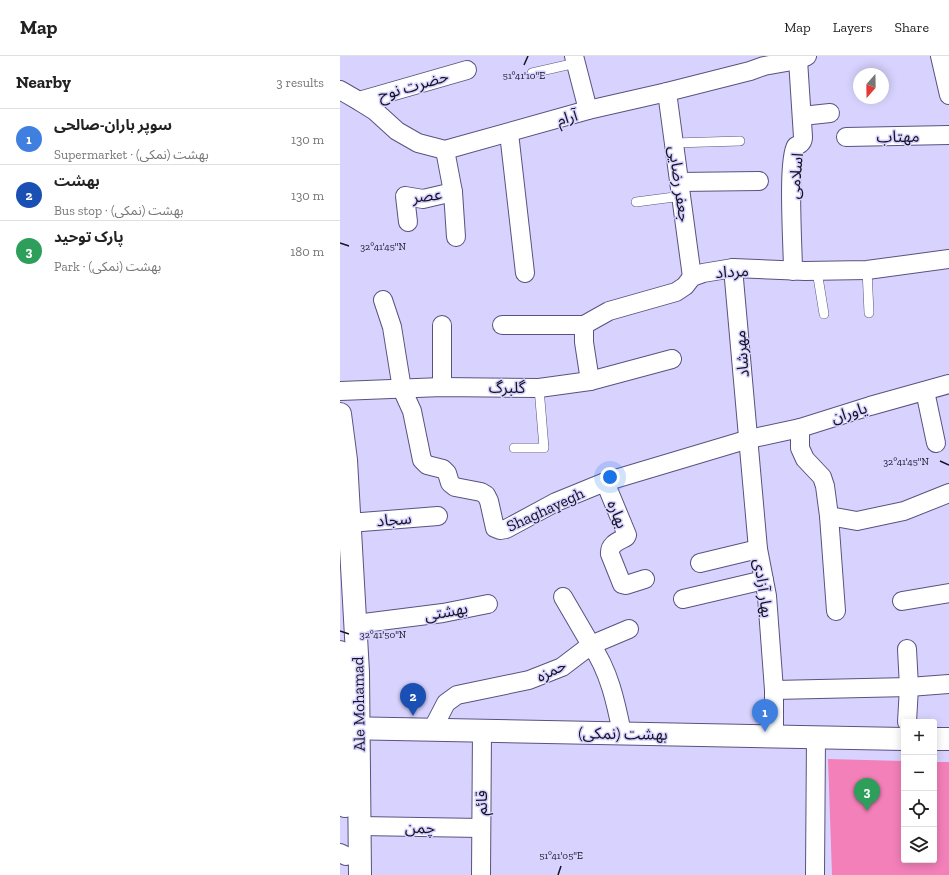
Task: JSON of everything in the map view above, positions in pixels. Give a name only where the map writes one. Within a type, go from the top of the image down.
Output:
[{"type":"main road","name":"Ale Mohamad","points":[[340,414],[346,460],[356,624],[351,728],[342,764],[344,862]]},
{"type":"main road","name":"Ale Mohamad","points":[[340,652],[342,675],[351,728],[360,826],[360,875]]},
{"type":"main road","name":"بهشت (نمکی)","points":[[351,728],[901,739]]},
{"type":"main road","points":[[937,739],[949,739]]},
{"type":"street","points":[[940,56],[949,95]]},
{"type":"street","name":"آرام","points":[[340,90],[374,111],[397,131],[418,143],[445,150],[588,110],[750,71],[763,61],[803,58]]},
{"type":"street","name":"اسلامی","points":[[794,270],[792,182],[794,150],[803,141],[803,58]]},
{"type":"street","points":[[575,60],[588,110]]},
{"type":"street","name":"حضرت نوح","points":[[359,101],[467,70]]},
{"type":"street","name":"جعفر رضایی","points":[[667,92],[692,277]]},
{"type":"street","points":[[802,116],[830,113]]},
{"type":"street","points":[[509,133],[525,273]]},
{"type":"street","name":"مهتاب","points":[[846,137],[949,135]]},
{"type":"street","name":"عصر","points":[[408,222],[405,196],[423,199],[453,192],[445,150]]},
{"type":"street","points":[[680,189],[759,181]]},
{"type":"street","points":[[453,192],[456,237]]},
{"type":"street","name":"مرداد","points":[[584,325],[608,311],[676,292],[685,286],[692,277],[703,273],[733,268],[817,271],[867,270],[949,259]]},
{"type":"street","name":"مهرشاد","points":[[733,268],[749,439]]},
{"type":"street","points":[[383,300],[392,327],[402,389]]},
{"type":"street","points":[[442,325],[442,387]]},
{"type":"street","points":[[502,325],[584,325],[584,342],[590,381]]},
{"type":"street","name":"گلبرگ","points":[[340,391],[442,387],[539,388],[590,381],[672,359]]},
{"type":"street","name":"یاوران","points":[[749,439],[800,428],[870,406],[949,384]]},
{"type":"street","name":"Shaghayegh","points":[[402,389],[412,411],[422,460],[424,463],[443,469],[447,473],[450,483],[455,487],[481,492],[486,495],[489,501],[495,528],[500,530],[506,529],[556,502],[605,482],[749,439]]},
{"type":"street","points":[[925,391],[936,443]]},
{"type":"street","points":[[800,428],[800,448],[804,460],[822,477],[824,482],[829,516],[836,611]]},
{"type":"street","name":"بهار آزادی","points":[[749,439],[758,549],[767,596],[774,690],[774,736]]},
{"type":"street","name":"بهاره","points":[[605,482],[627,535],[611,546],[610,550],[610,554],[622,584],[626,585],[645,579]]},
{"type":"street","points":[[829,516],[857,521],[904,511],[949,493]]},
{"type":"street","name":"سجاد","points":[[349,523],[438,516]]},
{"type":"street","points":[[700,563],[758,549]]},
{"type":"street","points":[[683,600],[764,580]]},
{"type":"street","points":[[902,601],[949,593]]},
{"type":"street","points":[[563,596],[597,653],[615,697],[622,733]]},
{"type":"street","name":"بهشتی","points":[[356,624],[443,613],[488,604]]},
{"type":"street","name":"حمزه","points":[[432,730],[446,703],[457,695],[529,680],[562,667],[591,645],[629,630]]},
{"type":"street","points":[[907,649],[909,687],[907,719]]},
{"type":"street","points":[[774,690],[909,687],[949,684]]},
{"type":"street","name":"قائم","points":[[481,875],[482,730]]},
{"type":"street","points":[[815,875],[816,737]]},
{"type":"street","name":"چمن","points":[[360,826],[481,828]]},
{"type":"lane","points":[[532,73],[575,60]]},
{"type":"lane","points":[[674,143],[740,141]]},
{"type":"lane","points":[[636,202],[680,189]]},
{"type":"lane","points":[[867,270],[869,313]]},
{"type":"lane","points":[[817,271],[824,314]]},
{"type":"lane","points":[[514,448],[544,448],[539,388]]},
{"type":"shaded area","points":[[828,759],[901,761],[901,863],[937,863],[937,762],[949,762],[949,875],[832,875]]},
{"type":"place","name":"بهشت","points":[[413,716]]},
{"type":"place","name":"سوپر باران-صالحی","points":[[765,732]]},
{"type":"place","name":"پارک توحید","points":[[867,811]]}]
